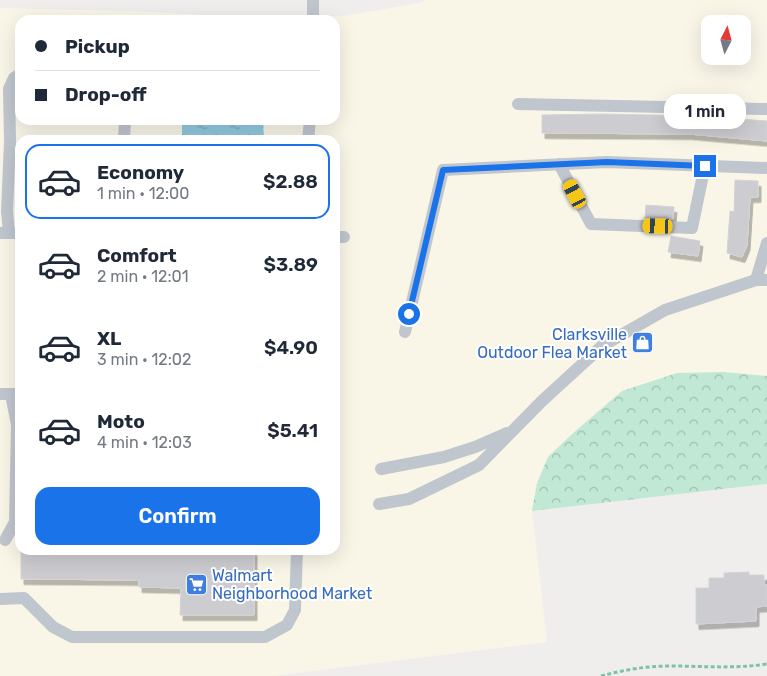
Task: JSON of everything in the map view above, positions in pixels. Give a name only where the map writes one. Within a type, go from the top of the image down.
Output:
[{"type":"lane","points":[[313,0],[313,15]]},
{"type":"lane","points":[[10,233],[7,211],[10,142],[9,89],[15,77]]},
{"type":"lane","points":[[518,104],[767,110]]},
{"type":"lane","points":[[405,332],[443,170],[607,162],[767,168]]},
{"type":"lane","points":[[559,164],[591,224],[692,228],[705,166]]},
{"type":"lane","points":[[379,504],[409,499],[479,465],[542,401],[602,346],[665,310],[762,280],[767,243]]},
{"type":"lane","points":[[10,394],[15,415]]},
{"type":"lane","points":[[381,469],[452,454],[475,447],[514,430]]},
{"type":"lane","points":[[5,540],[15,522]]},
{"type":"lane","points":[[0,598],[24,598],[53,627],[72,637],[265,637],[287,625],[295,610],[297,555]]},
{"type":"path","points":[[602,676],[641,667],[717,668],[767,664]]},
{"type":"shaded area","points":[[426,0],[767,0],[767,484],[532,511],[547,642],[272,676],[0,676],[0,8],[202,15],[15,15],[15,125],[340,125],[340,16],[419,3]]},
{"type":"green space","points":[[723,372],[767,376],[767,484],[532,511],[537,483],[548,457],[622,391],[677,373]]},
{"type":"water","points":[[182,125],[263,125],[264,135],[182,135]]},
{"type":"building","points":[[542,115],[702,116],[767,121],[767,141],[689,134],[542,133]]},
{"type":"building","points":[[735,180],[758,181],[758,197],[750,197],[747,245],[742,257],[727,253],[730,211],[734,212]]},
{"type":"building","points":[[646,205],[674,207],[673,219],[645,218]]},
{"type":"building","points":[[671,236],[700,241],[698,256],[668,252]]},
{"type":"building","name":"Walmart Neighborhood Market","points":[[21,555],[254,555],[254,615],[180,615],[181,588],[139,587],[139,580],[21,579]]},
{"type":"building","points":[[749,572],[749,575],[764,575],[764,585],[767,585],[767,606],[756,607],[756,621],[696,624],[696,588],[709,588],[709,578],[724,578],[724,573]]},
{"type":"place","name":"Clarksville Outdoor Flea Market","points":[[643,343]]},
{"type":"place","name":"Walmart Neighborhood Market","points":[[196,584]]},
{"type":"route","points":[[409,314],[443,170],[607,162],[705,166]]}]
